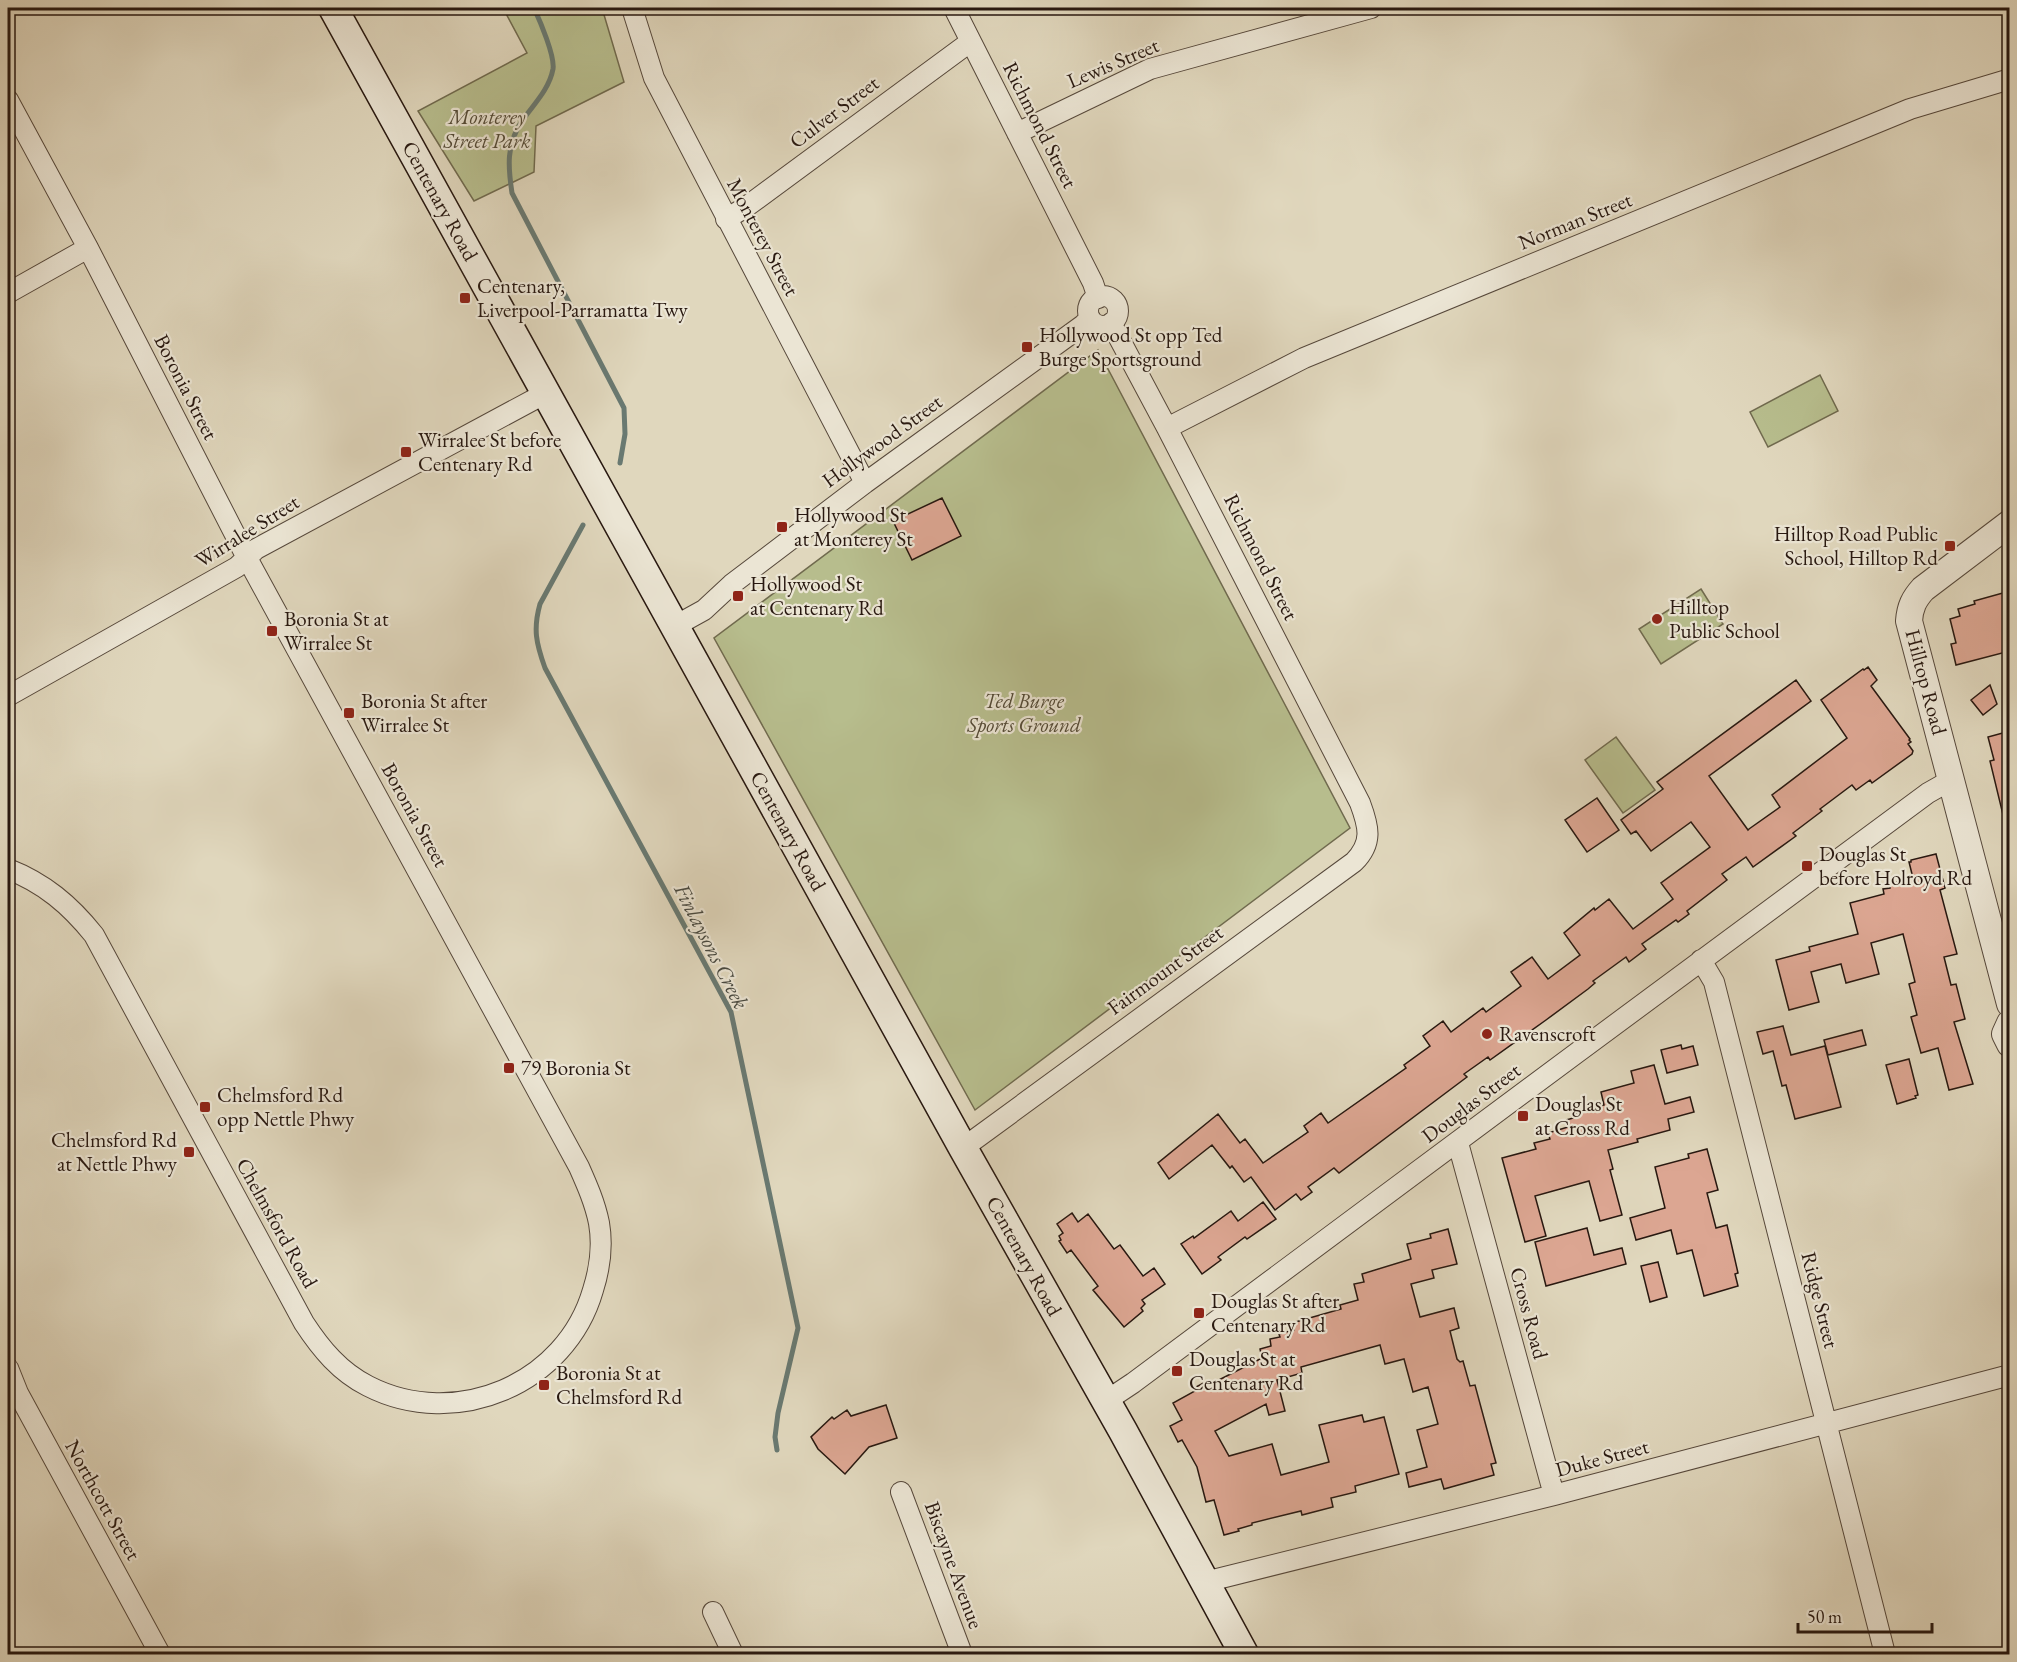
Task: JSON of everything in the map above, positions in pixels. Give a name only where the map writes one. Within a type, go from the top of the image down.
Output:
[{"type":"main road","name":"Centenary Road","points":[[333,8],[1244,1654]]},
{"type":"street","name":"Monterey Street","points":[[632,8],[654,78],[865,483]]},
{"type":"street","name":"Richmond Street","points":[[954,8],[1093,283],[1098,298]]},
{"type":"street","name":"Lewis Street","points":[[1017,133],[1150,69],[1371,8]]},
{"type":"street","name":"Culver Street","points":[[726,219],[746,207],[970,42]]},
{"type":"street","name":"Norman Street","points":[[1167,428],[1304,358],[1910,109],[2010,79]]},
{"type":"street","name":"Boronia Street","points":[[8,100],[88,248],[247,558],[579,1167],[591,1194],[599,1224],[600,1254],[599,1271],[589,1303],[573,1335],[555,1357],[532,1376],[514,1386]]},
{"type":"street","points":[[8,293],[88,248]]},
{"type":"street","points":[[1107,297],[1116,305],[1118,313],[1111,323],[1099,326],[1090,318],[1090,306],[1098,298],[1107,297]]},
{"type":"street","name":"Hollywood Street","points":[[675,626],[704,610],[732,584],[865,483],[1090,318]]},
{"type":"street","name":"Richmond Street","points":[[1111,323],[1364,814]]},
{"type":"street","name":"Wirralee Street","points":[[8,696],[237,567],[256,549],[546,393]]},
{"type":"street","name":"Hilltop Road","points":[[2010,523],[1923,589],[1914,600],[1909,621],[2010,1004]]},
{"type":"street","name":"Douglas Street","points":[[1106,1401],[1458,1143],[1701,960],[1929,793],[1952,780]]},
{"type":"street","name":"Fairmount Street","points":[[963,1148],[1354,862],[1365,847],[1369,834],[1364,814]]},
{"type":"street","name":"Chelmsford Road","points":[[8,869],[52,891],[78,915],[94,935],[304,1323],[330,1358],[343,1370],[369,1386],[393,1396],[418,1401],[452,1403],[468,1401],[514,1386]]},
{"type":"street","name":"Ridge Street","points":[[1701,960],[1714,982],[1885,1654]]},
{"type":"street","points":[[2010,1023],[2005,1034],[2010,1044]]},
{"type":"street","name":"Cross Road","points":[[1458,1143],[1554,1495]]},
{"type":"street","name":"Northcott Street","points":[[8,1368],[18,1393],[160,1654]]},
{"type":"street","name":"Duke Street","points":[[1205,1582],[1554,1495],[2010,1375]]},
{"type":"street","name":"Biscayne Avenue","points":[[901,1492],[962,1654]]},
{"type":"street","points":[[713,1612],[733,1654]]},
{"type":"green space","name":"Monterey Street Park","points":[[503,8],[602,8],[624,82],[536,126],[534,172],[474,201],[418,111],[527,53]]},
{"type":"green space","name":"Ted Burge Sports Ground","points":[[1098,350],[1350,828],[975,1110],[714,638]]},
{"type":"green space","points":[[1820,375],[1838,411],[1768,447],[1750,412]]},
{"type":"green space","points":[[1701,589],[1723,624],[1661,664],[1639,629]]},
{"type":"green space","points":[[1616,737],[1655,790],[1623,813],[1585,760]]},
{"type":"building","points":[[942,498],[961,536],[912,560],[893,521]]},
{"type":"building","points":[[2010,591],[2010,651],[1956,665],[1951,644],[1956,643],[1950,619],[1960,616],[1958,609],[1975,604],[1974,601]]},
{"type":"building","points":[[1868,667],[1877,680],[1871,686],[1910,739],[1911,742],[1908,744],[1913,751],[1912,754],[1872,783],[1870,780],[1856,790],[1852,785],[1793,833],[1796,836],[1753,867],[1746,857],[1722,874],[1727,880],[1687,911],[1689,914],[1678,922],[1676,920],[1642,944],[1646,949],[1629,962],[1626,957],[1546,1020],[1490,1060],[1488,1057],[1464,1074],[1467,1077],[1339,1173],[1334,1168],[1308,1187],[1312,1192],[1301,1200],[1296,1194],[1275,1210],[1251,1177],[1244,1182],[1212,1145],[1169,1179],[1158,1163],[1218,1114],[1240,1143],[1245,1139],[1263,1163],[1308,1132],[1304,1126],[1321,1113],[1328,1123],[1406,1068],[1404,1065],[1430,1046],[1423,1036],[1443,1021],[1451,1032],[1483,1008],[1486,1012],[1521,986],[1511,972],[1532,957],[1548,979],[1580,955],[1564,933],[1594,908],[1595,910],[1609,899],[1633,929],[1673,899],[1661,883],[1710,847],[1691,822],[1651,851],[1636,831],[1631,834],[1621,820],[1663,789],[1657,782],[1796,680],[1811,701],[1709,776],[1748,830],[1780,807],[1772,795],[1847,738],[1821,700]]},
{"type":"building","points":[[1990,685],[1997,704],[1983,715],[1971,700]]},
{"type":"building","points":[[2010,731],[2010,818],[2004,819],[1990,761],[1994,760],[1988,737]]},
{"type":"building","points":[[1597,798],[1619,830],[1587,852],[1565,820]]},
{"type":"building","points":[[1936,854],[1945,888],[1940,890],[1957,954],[1944,957],[1951,985],[1956,984],[1965,1019],[1954,1022],[1973,1084],[1949,1090],[1938,1048],[1921,1053],[1911,1017],[1917,1015],[1909,984],[1915,982],[1903,934],[1871,943],[1879,974],[1846,983],[1841,964],[1811,972],[1819,1002],[1789,1010],[1776,960],[1810,951],[1809,947],[1858,934],[1850,903],[1884,894],[1883,889],[1890,888],[1890,884],[1913,878],[1909,862]]},
{"type":"building","points":[[1783,1026],[1791,1055],[1825,1046],[1841,1107],[1795,1119],[1786,1085],[1782,1086],[1773,1051],[1763,1054],[1757,1032]]},
{"type":"building","points":[[1862,1030],[1866,1045],[1828,1055],[1824,1040]]},
{"type":"building","points":[[1681,1045],[1682,1049],[1693,1046],[1698,1065],[1667,1073],[1661,1050]]},
{"type":"building","points":[[1909,1059],[1918,1095],[1915,1096],[1916,1098],[1897,1104],[1886,1065]]},
{"type":"building","points":[[1654,1065],[1665,1104],[1690,1097],[1694,1112],[1668,1119],[1670,1130],[1608,1150],[1613,1169],[1610,1170],[1622,1215],[1600,1221],[1589,1181],[1535,1196],[1546,1236],[1525,1242],[1502,1158],[1536,1149],[1534,1143],[1550,1139],[1548,1133],[1568,1127],[1566,1120],[1577,1117],[1576,1113],[1604,1105],[1601,1092],[1634,1083],[1631,1071]]},
{"type":"building","points":[[1707,1149],[1718,1190],[1707,1193],[1716,1228],[1727,1225],[1738,1273],[1735,1274],[1738,1286],[1704,1296],[1692,1250],[1677,1254],[1671,1230],[1636,1240],[1630,1218],[1665,1208],[1655,1167],[1689,1158],[1688,1154]]},
{"type":"building","points":[[1263,1202],[1276,1219],[1247,1239],[1245,1237],[1218,1257],[1221,1260],[1202,1274],[1181,1244],[1193,1236],[1194,1238],[1231,1211],[1238,1221]]},
{"type":"building","points":[[1072,1213],[1078,1222],[1088,1214],[1114,1249],[1120,1245],[1143,1276],[1154,1268],[1165,1284],[1142,1300],[1145,1304],[1141,1308],[1143,1311],[1124,1327],[1093,1290],[1098,1286],[1071,1250],[1067,1253],[1059,1241],[1061,1240],[1059,1236],[1063,1233],[1057,1224]]},
{"type":"building","points":[[1587,1228],[1594,1255],[1622,1248],[1626,1264],[1546,1286],[1535,1242]]},
{"type":"building","points":[[1448,1229],[1457,1264],[1432,1270],[1434,1278],[1411,1284],[1420,1317],[1454,1308],[1459,1328],[1450,1331],[1457,1359],[1460,1362],[1463,1361],[1470,1386],[1475,1385],[1496,1463],[1491,1464],[1494,1475],[1444,1489],[1441,1479],[1409,1487],[1406,1473],[1427,1467],[1417,1430],[1438,1424],[1428,1387],[1413,1392],[1404,1359],[1385,1364],[1380,1345],[1301,1367],[1302,1373],[1277,1380],[1285,1411],[1269,1415],[1266,1404],[1215,1431],[1229,1456],[1272,1444],[1281,1475],[1329,1462],[1319,1425],[1362,1415],[1364,1422],[1384,1417],[1399,1474],[1355,1486],[1356,1492],[1331,1498],[1333,1507],[1302,1515],[1301,1511],[1252,1523],[1252,1525],[1238,1529],[1239,1531],[1224,1535],[1214,1500],[1206,1502],[1197,1467],[1182,1440],[1178,1442],[1170,1426],[1182,1420],[1173,1403],[1209,1380],[1211,1384],[1262,1358],[1260,1349],[1271,1346],[1270,1339],[1294,1330],[1292,1323],[1341,1309],[1340,1305],[1358,1300],[1354,1284],[1364,1282],[1362,1274],[1411,1259],[1407,1244],[1431,1238],[1430,1234]]},
{"type":"building","points":[[1658,1262],[1667,1297],[1650,1302],[1641,1266]]},
{"type":"building","points":[[886,1405],[897,1438],[869,1447],[845,1474],[818,1449],[811,1437],[832,1417],[834,1419],[847,1410],[851,1416]]},
{"type":"waterway","name":"Finlaysons Creek","points":[[534,8],[549,47],[553,69],[544,90],[522,121],[513,139],[509,165],[512,193],[624,408],[625,434],[620,463]]},
{"type":"waterway","name":"Finlaysons Creek","points":[[583,525],[540,604],[536,629],[538,643],[545,668],[731,1012],[798,1328],[778,1413],[775,1437],[777,1450]]},
{"type":"place","name":"Centenary, Liverpool-Parramatta Twy","points":[[465,298]]},
{"type":"place","name":"Hollywood St opp Ted Burge Sportsground","points":[[1027,347]]},
{"type":"place","name":"Wirralee St before Centenary Rd","points":[[406,452]]},
{"type":"place","name":"Hollywood St at Monterey St","points":[[782,527]]},
{"type":"place","name":"Hilltop Road Public School, Hilltop Rd","points":[[1950,546]]},
{"type":"place","name":"Hollywood St at Centenary Rd","points":[[738,596]]},
{"type":"place","name":"Hilltop Public School","points":[[1657,619]]},
{"type":"place","name":"Boronia St at Wirralee St","points":[[272,631]]},
{"type":"place","name":"Boronia St after Wirralee St","points":[[349,713]]},
{"type":"place","name":"Douglas St before Holroyd Rd","points":[[1807,866]]},
{"type":"place","name":"Ravenscroft","points":[[1487,1034]]},
{"type":"place","name":"79 Boronia St","points":[[509,1068]]},
{"type":"place","name":"Chelmsford Rd opp Nettle Phwy","points":[[205,1107]]},
{"type":"place","name":"Douglas St at Cross Rd","points":[[1523,1116]]},
{"type":"place","name":"Chelmsford Rd at Nettle Phwy","points":[[189,1152]]},
{"type":"place","name":"Douglas St after Centenary Rd","points":[[1199,1313]]},
{"type":"place","name":"Douglas St at Centenary Rd","points":[[1177,1371]]},
{"type":"place","name":"Boronia St at Chelmsford Rd","points":[[544,1385]]}]
